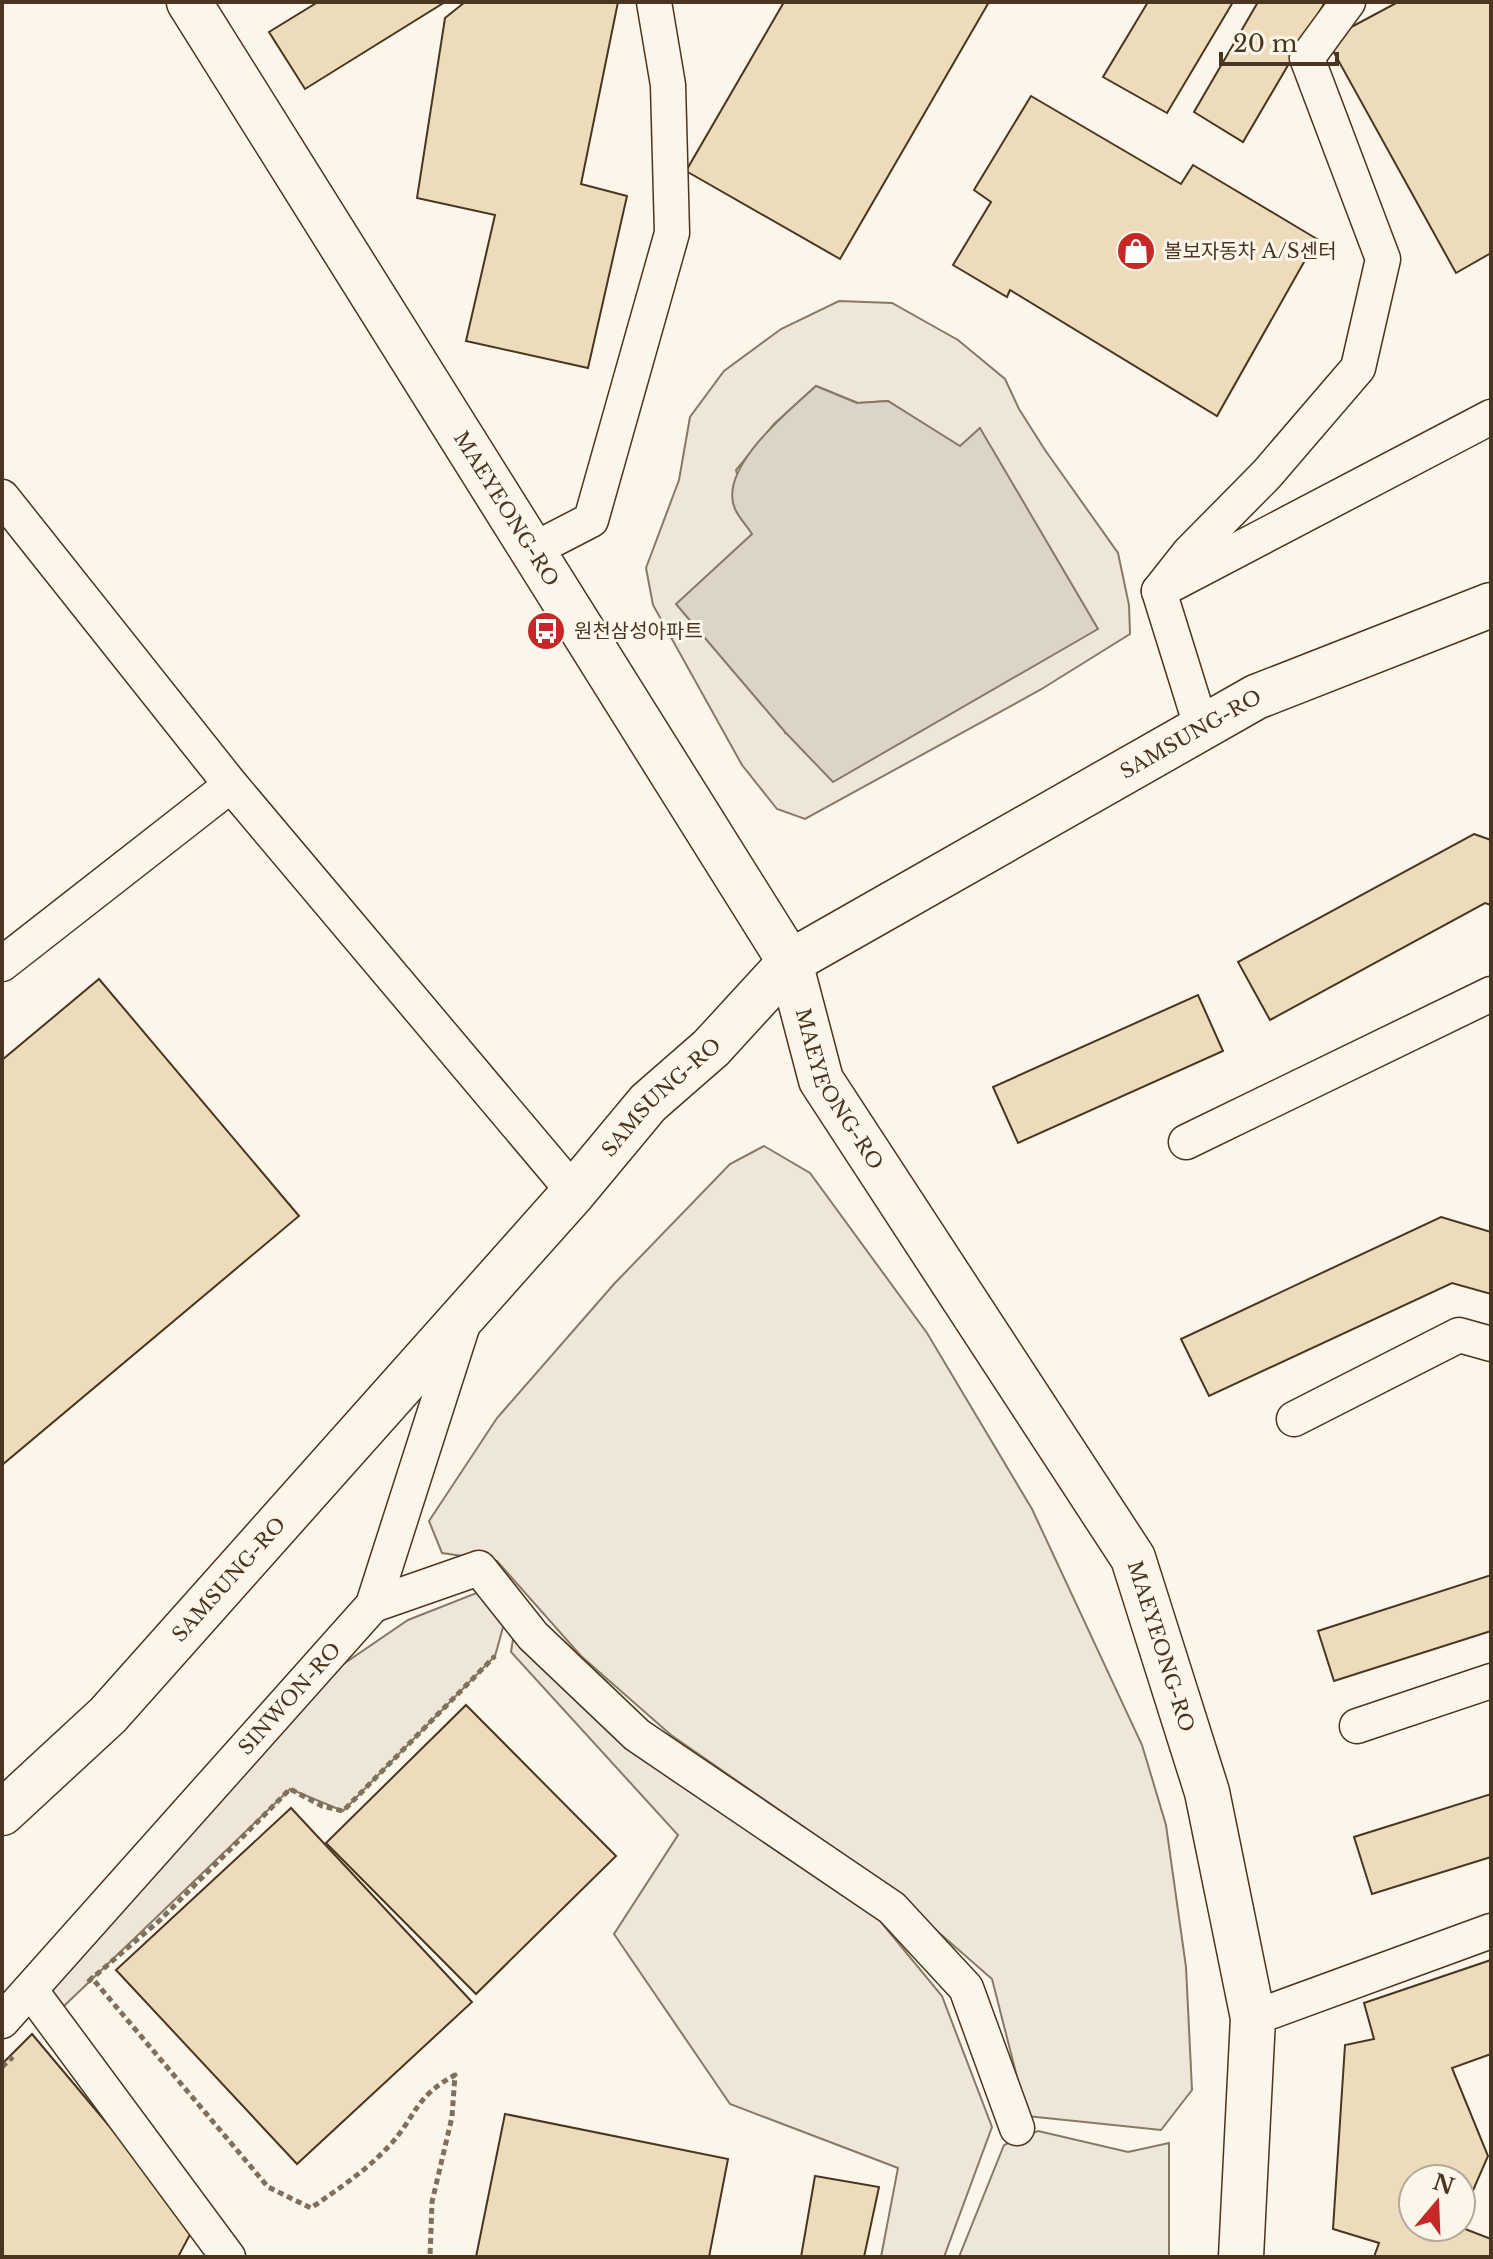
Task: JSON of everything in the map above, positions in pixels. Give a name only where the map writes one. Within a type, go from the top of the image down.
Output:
[{"type":"street","name":"MAEYEONG-RO","points":[[189,2],[790,962],[821,1080],[1133,1558],[1207,1792],[1253,2018],[1241,2257]]},
{"type":"street","points":[[531,551],[591,520],[672,233],[668,85],[654,2]]},
{"type":"street","points":[[1159,591],[1189,553],[1267,474],[1358,368],[1383,259],[1307,58],[1348,2]]},
{"type":"street","points":[[1159,591],[1491,417]]},
{"type":"street","points":[[2,497],[231,785],[574,1192]]},
{"type":"street","points":[[1159,591],[1201,726]]},
{"type":"street","name":"SAMSUNG-RO","points":[[2,1813],[108,1715],[574,1192],[648,1103],[711,1048],[790,962],[1256,697],[1491,605]]},
{"type":"street","points":[[2,964],[231,785]]},
{"type":"street","points":[[1186,1142],[1491,994]]},
{"type":"street","name":"SINWON-RO","points":[[2,2021],[373,1605],[467,1313]]},
{"type":"street","points":[[1294,1419],[1459,1335],[1491,1344]]},
{"type":"street","points":[[373,1605],[479,1568],[533,1636],[637,1735],[892,1908],[966,1988],[1017,2128]]},
{"type":"street","points":[[1357,1726],[1491,1681]]},
{"type":"street","points":[[1253,2018],[1491,1931]]},
{"type":"street","points":[[31,1991],[228,2257]]},
{"type":"path","points":[[2,2067],[92,1978],[160,1920],[290,1789],[322,1806],[343,1811],[495,1656]]},
{"type":"path","points":[[92,1978],[268,2187],[311,2208],[371,2163],[390,2145],[429,2089],[455,2075],[452,2117],[432,2202],[430,2257]]},
{"type":"shaded area","points":[[839,301],[892,303],[958,340],[1005,379],[1019,409],[1045,450],[1118,553],[1129,605],[1130,634],[1040,690],[805,819],[777,809],[742,765],[653,605],[646,568],[679,480],[690,417],[724,371],[781,329]],"holes":[[[816,386],[858,403],[888,401],[960,447],[980,428],[785,732],[752,534],[736,470],[774,424]]]},
{"type":"shaded area","points":[[816,386],[857,403],[888,401],[960,446],[980,428],[1098,629],[833,782],[785,732],[676,604],[752,534],[735,509],[732,493],[736,476],[759,441]]},
{"type":"shaded area","points":[[764,1146],[810,1173],[927,1333],[1032,1509],[1142,1745],[1166,1825],[1186,1967],[1192,2090],[1161,2130],[1027,2116],[992,1979],[873,1875],[671,1735],[581,1656],[497,1561],[442,1553],[429,1521],[497,1418],[614,1284],[730,1164]]},
{"type":"shaded area","points":[[479,1592],[509,1606],[495,1656],[343,1811],[290,1789],[64,2006],[40,1981],[323,1678],[408,1620]]},
{"type":"shaded area","points":[[514,1633],[876,1916],[942,1996],[992,2127],[944,2257],[881,2257],[898,2168],[730,2104],[614,1934],[678,1835],[511,1652]]},
{"type":"shaded area","points":[[1038,2131],[1128,2152],[1169,2143],[1169,2257],[959,2257],[1004,2145]]},
{"type":"building","points":[[318,2],[445,2],[305,89],[269,32]]},
{"type":"building","points":[[465,2],[618,2],[581,184],[627,196],[588,368],[466,341],[495,215],[417,198],[445,18]]},
{"type":"building","points":[[784,2],[989,2],[840,259],[686,171]]},
{"type":"building","points":[[1148,2],[1233,2],[1167,113],[1103,77]]},
{"type":"building","points":[[1258,2],[1325,2],[1243,142],[1194,112]]},
{"type":"building","points":[[1398,2],[1491,2],[1491,253],[1456,273],[1327,40]]},
{"type":"building","points":[[1031,96],[1181,184],[1193,165],[1317,239],[1217,416],[1010,290],[1007,297],[953,265],[991,202],[974,190]]},
{"type":"building","points":[[1474,834],[1491,840],[1491,905],[1485,903],[1270,1020],[1238,962]]},
{"type":"building","points":[[99,979],[299,1216],[2,1465],[2,1060]]},
{"type":"building","points":[[1198,995],[1223,1051],[1018,1143],[993,1087]]},
{"type":"building","points":[[1441,1217],[1491,1232],[1491,1294],[1452,1283],[1209,1396],[1181,1339]]},
{"type":"building","points":[[1491,1575],[1491,1631],[1334,1681],[1318,1631]]},
{"type":"building","points":[[466,1705],[616,1856],[476,1994],[326,1843]]},
{"type":"building","points":[[1491,1794],[1491,1857],[1372,1894],[1354,1837]]},
{"type":"building","points":[[291,1808],[472,2002],[297,2164],[116,1970]]},
{"type":"building","points":[[1491,1960],[1491,2054],[1452,2068],[1488,2156],[1477,2181],[1477,2163],[1397,2163],[1397,2243],[1477,2243],[1477,2234],[1491,2239],[1491,2257],[1374,2257],[1379,2243],[1333,2229],[1345,2045],[1374,2039],[1364,2003]]},
{"type":"building","points":[[32,2034],[194,2227],[178,2257],[2,2257],[2,2064]]},
{"type":"building","points":[[505,2114],[728,2159],[709,2257],[476,2257]]},
{"type":"building","points":[[815,2176],[879,2187],[864,2257],[801,2257]]},
{"type":"place","name":"볼보자동차 A/S센터","points":[[1136,251]]},
{"type":"place","name":"원천삼성아파트","points":[[546,631]]}]
